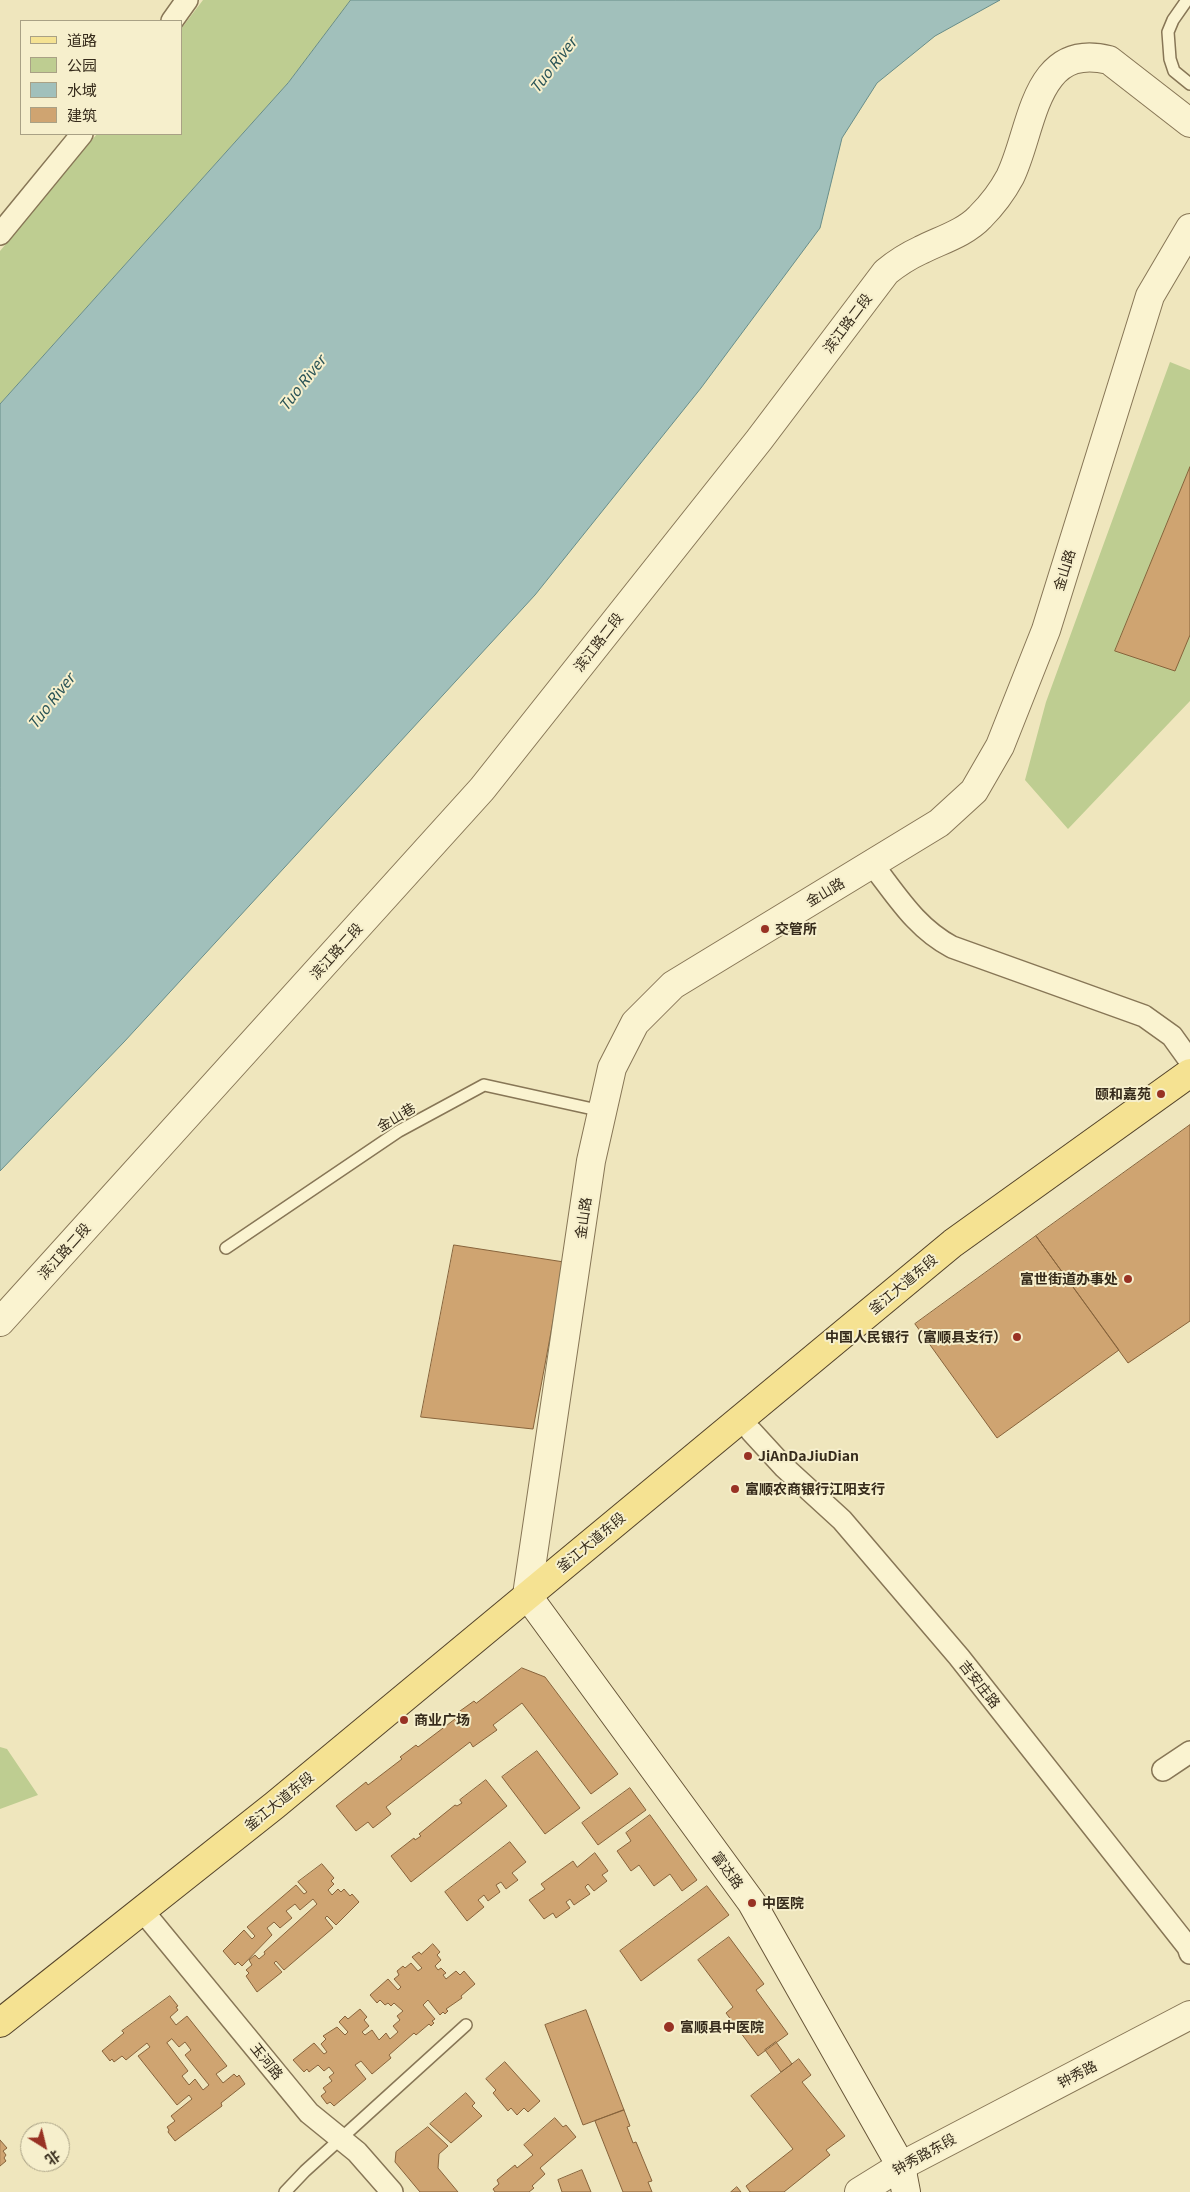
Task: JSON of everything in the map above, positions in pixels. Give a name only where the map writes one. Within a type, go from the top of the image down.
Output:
[{"type":"main road","name":"釜江大道东段","points":[[0,2041],[404,1720],[533,1602],[952,1243],[1190,1073]]},
{"type":"main road","name":"釜江大道东段","points":[[0,2023],[274,1805],[751,1431],[964,1256],[1190,1095]]},
{"type":"street","points":[[173,20],[187,0]]},
{"type":"street","name":"滨江路二段","points":[[0,1322],[482,789],[759,440],[886,272],[903,259],[952,236],[979,218],[996,199],[1010,176],[1033,105],[1044,84],[1055,72],[1068,62],[1081,57],[1096,56],[1109,60],[1190,123]]},
{"type":"street","points":[[0,234],[81,135]]},
{"type":"street","name":"金山路","points":[[533,1602],[591,1161],[612,1068],[635,1023],[673,985],[939,823],[974,791],[1000,746],[1046,630],[1150,296],[1190,228]]},
{"type":"street","points":[[872,864],[918,924],[934,938],[952,947],[1144,1016],[1172,1036],[1190,1061]]},
{"type":"street","name":"吉安庄路","points":[[751,1431],[784,1467],[842,1520],[959,1657],[1182,1939],[1190,1953]]},
{"type":"street","name":"富达路","points":[[533,1602],[752,1903],[901,2166],[906,2192]]},
{"type":"street","points":[[1163,1770],[1190,1752]]},
{"type":"street","name":"玉河路","points":[[151,1921],[309,2113],[357,2152],[392,2192]]},
{"type":"street","name":"钟秀路","points":[[963,2132],[1190,2015]]},
{"type":"street","name":"钟秀路东段","points":[[859,2192],[901,2166],[963,2132]]},
{"type":"lane","points":[[1187,0],[1169,26],[1168,37],[1174,71],[1190,84]]},
{"type":"lane","name":"金山巷","points":[[226,1248],[399,1131],[484,1085],[602,1111]]},
{"type":"lane","points":[[285,2192],[466,2025]]},
{"type":"green space","points":[[203,0],[351,0],[288,83],[0,404],[0,251],[96,135],[182,135],[182,28]]},
{"type":"green space","points":[[1170,362],[1190,370],[1190,701],[1068,829],[1025,780],[1046,702]]},
{"type":"green space","points":[[0,1747],[7,1749],[38,1795],[0,1809]]},
{"type":"water","name":"Tuo River","points":[[351,0],[1000,0],[935,36],[877,83],[842,138],[820,228],[701,388],[535,595],[124,1042],[0,1171],[0,404],[288,83]]},
{"type":"building","points":[[1190,467],[1190,635],[1175,671],[1115,651]]},
{"type":"building","name":"富世街道办事处","points":[[1190,1125],[1190,1321],[1128,1363],[1036,1236]]},
{"type":"building","name":"中国人民银行（富顺县支行）","points":[[1036,1236],[1119,1350],[997,1438],[915,1324]]},
{"type":"building","points":[[454,1245],[564,1262],[533,1429],[421,1417]]},
{"type":"building","points":[[522,1668],[545,1677],[618,1774],[591,1794],[522,1703],[493,1725],[497,1730],[473,1747],[470,1742],[386,1807],[391,1814],[373,1828],[368,1822],[356,1831],[336,1806],[366,1782],[368,1785],[402,1759],[400,1757],[416,1745],[418,1747],[455,1719],[453,1716],[474,1701],[476,1703]]},
{"type":"building","points":[[537,1751],[580,1808],[545,1834],[502,1777]]},
{"type":"building","points":[[486,1780],[507,1806],[411,1882],[391,1856],[414,1838],[415,1840],[421,1836],[419,1834],[455,1805],[457,1806],[462,1803],[460,1800]]},
{"type":"building","points":[[630,1788],[646,1810],[598,1845],[582,1823]]},
{"type":"building","points":[[650,1815],[697,1880],[682,1891],[670,1874],[654,1886],[639,1865],[631,1871],[617,1851],[631,1841],[626,1833]]},
{"type":"building","points":[[510,1842],[526,1862],[512,1873],[518,1880],[506,1889],[501,1882],[496,1885],[500,1892],[488,1901],[484,1895],[478,1900],[484,1907],[467,1921],[445,1892]]},
{"type":"building","points":[[595,1853],[608,1871],[602,1875],[607,1881],[594,1891],[588,1884],[585,1887],[590,1894],[574,1905],[570,1899],[566,1902],[570,1908],[556,1918],[553,1913],[544,1919],[529,1900],[545,1889],[541,1884],[573,1861],[577,1867]]},
{"type":"building","points":[[322,1864],[334,1878],[331,1881],[334,1884],[328,1890],[332,1895],[338,1889],[341,1892],[344,1889],[359,1902],[336,1925],[327,1916],[325,1918],[333,1928],[284,1970],[276,1961],[274,1963],[282,1972],[257,1992],[246,1976],[249,1973],[246,1970],[252,1965],[249,1960],[255,1955],[259,1959],[265,1954],[264,1952],[317,1904],[313,1899],[300,1910],[295,1904],[286,1911],[292,1918],[280,1928],[274,1922],[267,1928],[272,1935],[242,1966],[238,1962],[235,1965],[223,1951],[244,1930],[252,1939],[255,1936],[247,1927],[296,1885],[304,1894],[307,1892],[298,1882]]},
{"type":"building","points":[[707,1886],[729,1915],[641,1981],[620,1951]]},
{"type":"building","points":[[729,1937],[764,1984],[756,1990],[788,2034],[758,2056],[726,2013],[733,2007],[698,1960]]},
{"type":"building","points":[[433,1944],[440,1952],[437,1955],[441,1960],[435,1966],[438,1970],[441,1968],[446,1973],[443,1975],[446,1979],[456,1971],[460,1975],[464,1971],[475,1984],[461,1996],[462,1998],[446,2009],[448,2011],[445,2014],[443,2012],[440,2015],[428,2000],[423,2005],[435,2019],[432,2021],[434,2023],[431,2026],[429,2024],[416,2035],[414,2033],[389,2055],[391,2058],[372,2074],[361,2061],[355,2065],[366,2079],[334,2106],[330,2102],[327,2104],[321,2096],[326,2092],[323,2088],[332,2081],[329,2077],[334,2073],[329,2067],[324,2071],[318,2065],[309,2072],[307,2069],[304,2072],[293,2060],[314,2043],[324,2054],[327,2052],[321,2044],[326,2039],[323,2036],[337,2027],[345,2035],[348,2032],[339,2022],[345,2016],[348,2019],[360,2009],[367,2017],[364,2020],[369,2026],[362,2032],[365,2035],[372,2030],[379,2040],[386,2033],[390,2039],[398,2032],[393,2026],[400,2020],[397,2016],[403,2011],[394,2003],[391,2006],[388,2003],[385,2005],[380,2000],[377,2003],[370,1995],[388,1979],[398,1990],[401,1987],[394,1979],[399,1975],[397,1971],[411,1963],[418,1971],[422,1968],[412,1957],[419,1952],[421,1954]]},
{"type":"building","points":[[170,1996],[178,2006],[176,2007],[178,2010],[170,2017],[176,2025],[187,2016],[227,2066],[216,2074],[223,2083],[234,2074],[237,2077],[239,2075],[245,2084],[221,2103],[222,2106],[175,2141],[168,2132],[167,2127],[175,2121],[171,2116],[192,2099],[189,2095],[177,2105],[138,2056],[150,2047],[147,2043],[126,2060],[122,2056],[114,2062],[112,2059],[110,2061],[102,2051],[124,2033],[122,2031]],"holes":[[[172,2039],[179,2047],[185,2042],[191,2050],[185,2055],[209,2085],[203,2090],[195,2079],[189,2085],[182,2076],[188,2071],[167,2043]]]},
{"type":"building","points":[[586,2010],[624,2110],[583,2125],[545,2025]]},
{"type":"building","points":[[776,2042],[792,2064],[781,2072],[765,2050]]},
{"type":"building","points":[[799,2059],[811,2075],[802,2082],[845,2136],[826,2150],[830,2155],[784,2192],[750,2192],[746,2186],[793,2149],[751,2096]]},
{"type":"building","points":[[505,2062],[540,2101],[528,2112],[524,2108],[517,2115],[511,2108],[508,2111],[493,2093],[496,2090],[486,2079]]},
{"type":"building","points":[[466,2093],[475,2103],[472,2106],[482,2116],[451,2143],[430,2124]]},
{"type":"building","points":[[624,2110],[630,2126],[627,2127],[633,2143],[636,2142],[652,2181],[648,2182],[652,2192],[623,2192],[595,2121]]},
{"type":"building","points":[[555,2118],[563,2127],[566,2125],[576,2137],[540,2168],[545,2174],[532,2186],[534,2188],[529,2192],[495,2192],[493,2189],[499,2184],[497,2180],[515,2165],[517,2168],[533,2155],[524,2145]]},
{"type":"building","points":[[428,2127],[448,2146],[439,2154],[438,2168],[458,2192],[420,2192],[395,2162],[396,2152]]},
{"type":"building","points":[[0,2140],[7,2148],[3,2151],[6,2155],[4,2158],[6,2161],[0,2166]]},
{"type":"building","points":[[582,2170],[591,2192],[562,2192],[558,2180]]},
{"type":"building","points":[[737,2187],[741,2192],[731,2192]]},
{"type":"place","name":"交管所","points":[[765,929]]},
{"type":"place","name":"颐和嘉苑","points":[[1161,1094]]},
{"type":"place","name":"富世街道办事处","points":[[1128,1279]]},
{"type":"place","name":"中国人民银行（富顺县支行）","points":[[1017,1337]]},
{"type":"place","name":"JiAnDaJiuDian","points":[[748,1456]]},
{"type":"place","name":"富顺农商银行江阳支行","points":[[735,1489]]},
{"type":"place","name":"商业广场","points":[[404,1720]]},
{"type":"place","name":"中医院","points":[[752,1903]]},
{"type":"place","name":"富顺县中医院","points":[[669,2027]]}]
